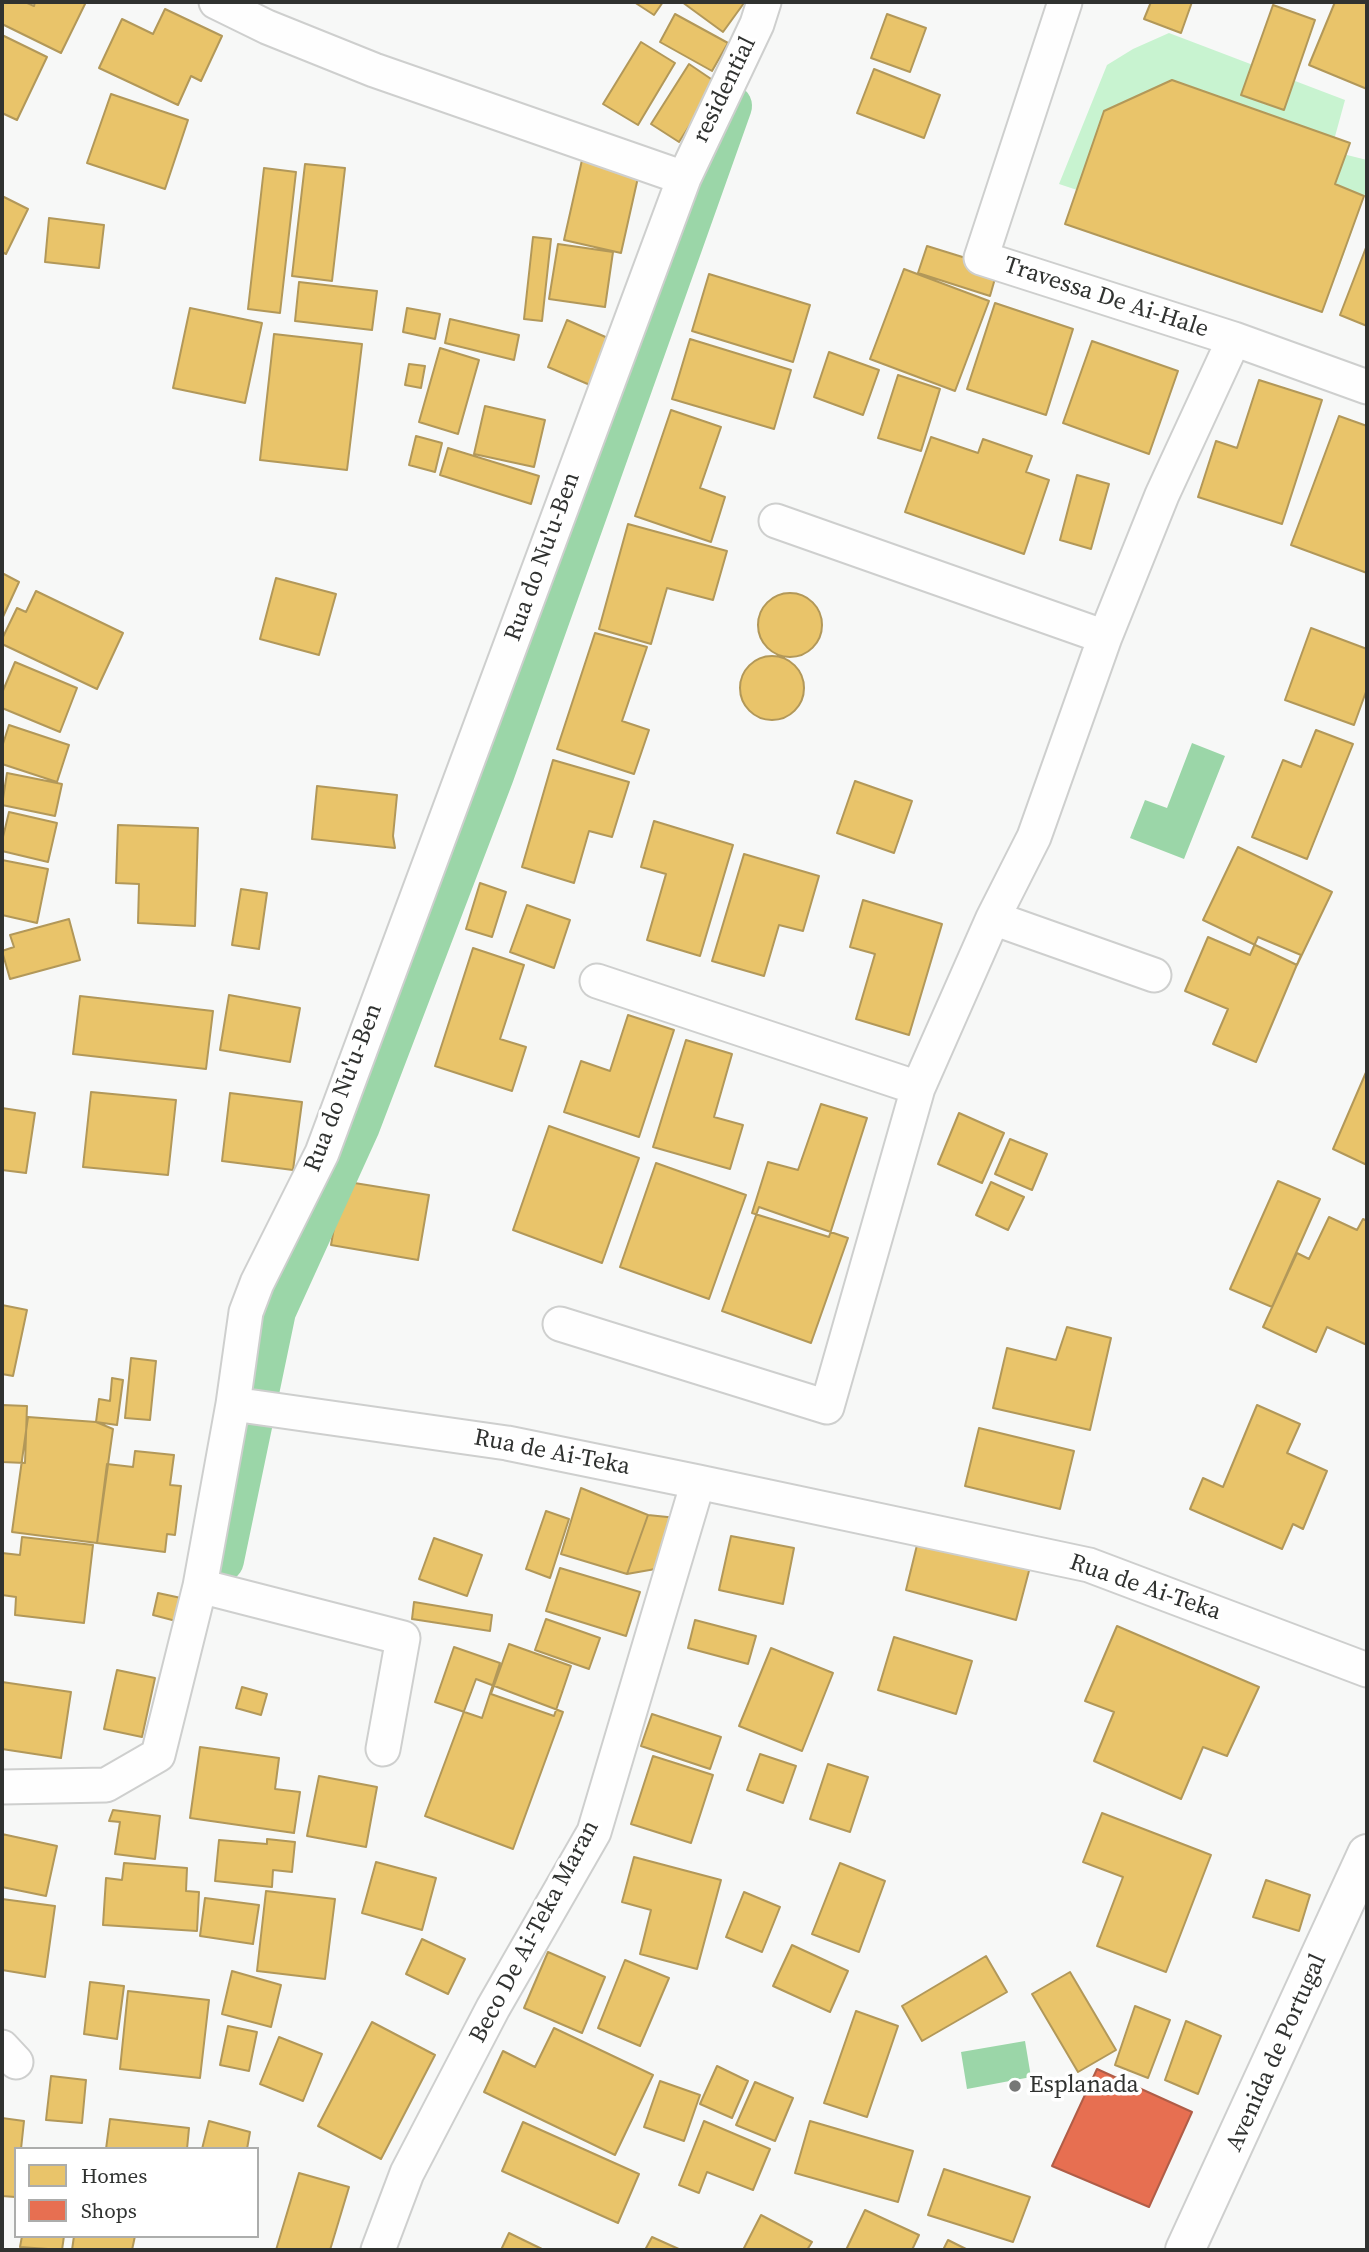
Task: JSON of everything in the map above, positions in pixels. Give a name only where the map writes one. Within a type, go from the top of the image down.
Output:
[{"type":"main road","name":"Avenida de Portugal","points":[[1185,2250],[1367,1854]]},
{"type":"street","points":[[216,2],[267,27],[374,70],[684,177]]},
{"type":"street","name":"residential","points":[[684,177],[757,24],[764,2]]},
{"type":"street","name":"Travessa De Ai-Hale","points":[[1065,2],[981,258],[1234,339],[1367,387]]},
{"type":"street","name":"Rua do Nu'u-Ben","points":[[233,1404],[246,1312],[257,1283],[322,1153],[684,177]]},
{"type":"street","points":[[560,1324],[827,1407],[918,1088],[993,918],[1034,837],[1105,637],[1162,495],[1234,339]]},
{"type":"street","points":[[776,521],[1105,637]]},
{"type":"street","points":[[993,918],[1154,975]]},
{"type":"street","points":[[597,981],[918,1088]]},
{"type":"street","points":[[2,1787],[106,1785],[158,1755],[200,1586],[233,1404]]},
{"type":"street","name":"Rua de Ai-Teka","points":[[233,1404],[507,1443],[1089,1565],[1367,1670]]},
{"type":"street","name":"Beco De Ai-Teka Maran","points":[[378,2250],[407,2173],[493,2008],[594,1832],[698,1482]]},
{"type":"street","points":[[200,1586],[403,1638],[383,1749]]},
{"type":"shaded area","points":[[1169,33],[1345,100],[1331,151],[1367,160],[1367,188],[1336,276],[1059,184],[1107,65],[1133,49]]},
{"type":"shaded area","points":[[1192,743],[1225,756],[1184,859],[1130,838],[1145,800],[1167,808]]},
{"type":"shaded area","points":[[1025,2041],[1031,2077],[967,2089],[961,2052]]},
{"type":"building: Homes","points":[[2,2],[25,2],[34,6],[35,2],[86,2],[61,53],[2,24]]},
{"type":"building: Homes","points":[[634,2],[663,2],[654,15]]},
{"type":"building: Homes","points":[[682,2],[742,2],[744,3],[723,32]]},
{"type":"building: Homes","points":[[1151,2],[1192,2],[1181,33],[1144,19]]},
{"type":"building: Homes","points":[[1335,2],[1367,2],[1367,89],[1309,65]]},
{"type":"building: Homes","points":[[1273,5],[1315,20],[1284,110],[1241,95]]},
{"type":"building: Homes","points":[[165,9],[222,36],[201,81],[191,76],[178,105],[99,68],[122,19],[153,34]]},
{"type":"building: Homes","points":[[675,14],[728,43],[712,71],[660,42]]},
{"type":"building: Homes","points":[[887,14],[926,28],[910,72],[871,58]]},
{"type":"building: Homes","points":[[2,35],[47,57],[17,120],[2,113]]},
{"type":"building: Homes","points":[[641,42],[675,63],[638,125],[603,104]]},
{"type":"building: Homes","points":[[689,64],[717,83],[679,142],[651,124]]},
{"type":"building: Homes","points":[[874,69],[940,95],[924,138],[857,113]]},
{"type":"building: Homes","points":[[1172,80],[1350,143],[1335,184],[1364,196],[1322,312],[1065,224],[1104,111]]},
{"type":"building: Homes","points":[[111,94],[188,120],[165,189],[87,163]]},
{"type":"building: Homes","points":[[582,160],[639,173],[621,253],[564,240]]},
{"type":"building: Homes","points":[[305,164],[345,168],[332,281],[292,276]]},
{"type":"building: Homes","points":[[264,168],[296,172],[280,313],[248,309]]},
{"type":"building: Homes","points":[[2,196],[28,209],[6,254],[2,252]]},
{"type":"building: Homes","points":[[49,218],[104,225],[99,268],[45,262]]},
{"type":"building: Homes","points":[[533,237],[551,239],[542,321],[524,319]]},
{"type":"building: Homes","points":[[558,244],[613,252],[605,307],[549,299]]},
{"type":"building: Homes","points":[[1367,245],[1367,326],[1340,315]]},
{"type":"building: Homes","points":[[927,246],[998,268],[990,296],[918,273]]},
{"type":"building: Homes","points":[[904,269],[989,301],[955,391],[870,359]]},
{"type":"building: Homes","points":[[709,274],[810,305],[793,362],[692,331]]},
{"type":"building: Homes","points":[[299,282],[377,291],[372,330],[295,321]]},
{"type":"building: Homes","points":[[995,303],[1073,329],[1046,415],[967,389]]},
{"type":"building: Homes","points":[[190,308],[262,323],[245,403],[173,388]]},
{"type":"building: Homes","points":[[407,308],[440,314],[435,339],[403,332]]},
{"type":"building: Homes","points":[[450,319],[519,335],[514,360],[445,343]]},
{"type":"building: Homes","points":[[567,320],[610,339],[590,385],[548,367]]},
{"type":"building: Homes","points":[[274,334],[362,344],[347,470],[260,460]]},
{"type":"building: Homes","points":[[690,339],[791,370],[774,429],[672,399]]},
{"type":"building: Homes","points":[[1092,341],[1178,371],[1149,454],[1063,423]]},
{"type":"building: Homes","points":[[440,348],[479,360],[458,434],[419,422]]},
{"type":"building: Homes","points":[[829,352],[879,370],[863,415],[814,397]]},
{"type":"building: Homes","points":[[409,364],[425,366],[421,388],[405,385]]},
{"type":"building: Homes","points":[[898,375],[940,389],[921,451],[878,438]]},
{"type":"building: Homes","points":[[1259,380],[1322,400],[1282,524],[1198,497],[1216,441],[1237,448]]},
{"type":"building: Homes","points":[[485,406],[545,420],[534,467],[474,454]]},
{"type":"building: Homes","points":[[671,410],[721,427],[700,488],[725,497],[711,542],[635,516]]},
{"type":"building: Homes","points":[[1339,416],[1367,426],[1367,573],[1291,545]]},
{"type":"building: Homes","points":[[416,436],[442,443],[435,472],[409,465]]},
{"type":"building: Homes","points":[[931,437],[978,453],[983,439],[1032,456],[1026,472],[1049,480],[1024,554],[905,512]]},
{"type":"building: Homes","points":[[448,448],[539,476],[531,504],[440,475]]},
{"type":"building: Homes","points":[[1077,475],[1109,484],[1091,549],[1060,540]]},
{"type":"building: Homes","points":[[628,524],[727,551],[713,600],[667,588],[651,644],[599,629]]},
{"type":"building: Homes","points":[[2,573],[19,582],[2,619]]},
{"type":"building: Homes","points":[[276,578],[336,594],[319,655],[260,639]]},
{"type":"building: Homes","points":[[36,591],[123,633],[97,689],[2,644],[17,608],[26,612]]},
{"type":"building: Homes","points":[[790,593],[813,602],[822,625],[813,648],[790,657],[767,648],[758,625],[767,602]]},
{"type":"building: Homes","points":[[1311,628],[1367,649],[1367,689],[1354,725],[1285,700]]},
{"type":"building: Homes","points":[[595,633],[647,647],[622,721],[649,730],[634,774],[557,749]]},
{"type":"building: Homes","points":[[766,656],[778,656],[795,665],[802,676],[802,700],[795,711],[778,720],[766,720],[754,715],[745,706],[740,694],[740,682],[745,670],[754,661]]},
{"type":"building: Homes","points":[[15,662],[77,688],[60,732],[2,708],[2,693]]},
{"type":"building: Homes","points":[[9,725],[69,745],[57,782],[2,764],[2,747]]},
{"type":"building: Homes","points":[[1316,730],[1353,744],[1307,859],[1252,837],[1283,760],[1301,767]]},
{"type":"building: Homes","points":[[553,760],[629,782],[612,837],[589,831],[574,883],[522,867]]},
{"type":"building: Homes","points":[[7,773],[62,784],[55,816],[2,805]]},
{"type":"building: Homes","points":[[855,781],[912,801],[894,853],[837,833]]},
{"type":"building: Homes","points":[[317,786],[397,795],[393,836],[395,848],[312,839]]},
{"type":"building: Homes","points":[[9,812],[57,823],[48,862],[2,851]]},
{"type":"building: Homes","points":[[654,821],[733,845],[700,956],[647,940],[666,874],[641,867]]},
{"type":"building: Homes","points":[[118,825],[198,828],[195,926],[138,923],[139,884],[116,883]]},
{"type":"building: Homes","points":[[1238,847],[1332,892],[1297,965],[1203,920]]},
{"type":"building: Homes","points":[[744,854],[819,876],[803,931],[779,925],[764,976],[712,961]]},
{"type":"building: Homes","points":[[2,860],[48,869],[37,923],[2,915]]},
{"type":"building: Homes","points":[[480,883],[506,892],[492,937],[466,929]]},
{"type":"building: Homes","points":[[241,889],[267,893],[259,949],[232,945]]},
{"type":"building: Homes","points":[[863,900],[942,924],[909,1035],[856,1019],[875,954],[850,947]]},
{"type":"building: Homes","points":[[527,905],[570,920],[554,968],[510,952]]},
{"type":"building: Homes","points":[[69,919],[80,960],[10,979],[2,951],[14,947],[10,935]]},
{"type":"building: Homes","points":[[1208,937],[1250,955],[1258,937],[1301,955],[1256,1062],[1213,1044],[1228,1009],[1185,991]]},
{"type":"building: Homes","points":[[473,948],[524,965],[500,1039],[526,1047],[512,1091],[435,1066]]},
{"type":"building: Homes","points":[[229,995],[300,1008],[290,1062],[220,1050]]},
{"type":"building: Homes","points":[[80,996],[213,1011],[206,1069],[73,1054]]},
{"type":"building: Homes","points":[[628,1015],[674,1030],[639,1137],[564,1112],[581,1061],[610,1071]]},
{"type":"building: Homes","points":[[686,1040],[732,1054],[714,1117],[743,1125],[730,1169],[653,1147]]},
{"type":"building: Homes","points":[[1367,1070],[1367,1165],[1333,1149]]},
{"type":"building: Homes","points":[[91,1092],[176,1100],[168,1175],[83,1167]]},
{"type":"building: Homes","points":[[230,1093],[302,1102],[293,1170],[222,1161]]},
{"type":"building: Homes","points":[[821,1104],[867,1118],[829,1237],[752,1213],[768,1162],[798,1170]]},
{"type":"building: Homes","points":[[2,1108],[35,1113],[26,1173],[2,1170]]},
{"type":"building: Homes","points":[[959,1113],[1004,1133],[982,1183],[938,1164]]},
{"type":"building: Homes","points":[[549,1126],[639,1158],[602,1263],[513,1230]]},
{"type":"building: Homes","points":[[1010,1139],[1047,1154],[1032,1190],[995,1174]]},
{"type":"building: Homes","points":[[656,1163],[746,1195],[709,1299],[620,1267]]},
{"type":"building: Homes","points":[[342,1181],[429,1195],[418,1260],[331,1245]]},
{"type":"building: Homes","points":[[1278,1181],[1320,1199],[1272,1307],[1230,1289]]},
{"type":"building: Homes","points":[[991,1182],[1024,1197],[1008,1230],[976,1215]]},
{"type":"building: Homes","points":[[759,1207],[848,1238],[811,1343],[722,1311]]},
{"type":"building: Homes","points":[[1329,1217],[1357,1230],[1363,1219],[1367,1221],[1367,1345],[1327,1327],[1316,1352],[1263,1327],[1297,1253],[1309,1259]]},
{"type":"building: Homes","points":[[2,1305],[27,1310],[13,1376],[2,1374]]},
{"type":"building: Homes","points":[[1067,1327],[1111,1338],[1090,1430],[993,1408],[1007,1348],[1056,1360]]},
{"type":"building: Homes","points":[[131,1358],[156,1361],[150,1420],[125,1418]]},
{"type":"building: Homes","points":[[112,1378],[123,1380],[117,1425],[96,1422],[99,1399],[110,1401]]},
{"type":"building: Homes","points":[[2,1405],[27,1406],[25,1463],[2,1462]]},
{"type":"building: Homes","points":[[1257,1405],[1300,1424],[1287,1453],[1327,1471],[1303,1529],[1293,1524],[1282,1549],[1190,1509],[1203,1478],[1223,1487]]},
{"type":"building: Homes","points":[[28,1417],[96,1422],[113,1429],[97,1543],[12,1532]]},
{"type":"building: Homes","points":[[979,1428],[1074,1451],[1060,1509],[965,1486]]},
{"type":"building: Homes","points":[[135,1451],[174,1455],[170,1485],[181,1486],[175,1535],[167,1534],[165,1552],[97,1543],[107,1464],[133,1467]]},
{"type":"building: Homes","points":[[581,1488],[648,1515],[627,1574],[561,1554]]},
{"type":"building: Homes","points":[[546,1511],[569,1519],[550,1578],[526,1569]]},
{"type":"building: Homes","points":[[648,1515],[677,1518],[661,1568],[627,1574]]},
{"type":"building: Homes","points":[[731,1536],[794,1548],[783,1604],[719,1590]]},
{"type":"building: Homes","points":[[22,1537],[93,1545],[84,1623],[15,1615],[16,1597],[2,1595],[2,1553],[20,1555]]},
{"type":"building: Homes","points":[[919,1537],[1030,1567],[1016,1620],[906,1590]]},
{"type":"building: Homes","points":[[434,1538],[482,1555],[467,1596],[419,1579]]},
{"type":"building: Homes","points":[[560,1568],[640,1592],[626,1636],[546,1611]]},
{"type":"building: Homes","points":[[158,1593],[181,1598],[176,1621],[153,1615]]},
{"type":"building: Homes","points":[[414,1602],[492,1615],[490,1631],[412,1619]]},
{"type":"building: Homes","points":[[546,1619],[600,1638],[589,1669],[535,1650]]},
{"type":"building: Homes","points":[[695,1620],[756,1636],[748,1664],[688,1648]]},
{"type":"building: Homes","points":[[1117,1626],[1259,1687],[1227,1756],[1203,1747],[1181,1799],[1094,1761],[1114,1712],[1085,1701]]},
{"type":"building: Homes","points":[[894,1637],[972,1661],[956,1714],[878,1690]]},
{"type":"building: Homes","points":[[509,1644],[571,1666],[554,1716],[491,1694]]},
{"type":"building: Homes","points":[[454,1647],[500,1663],[482,1718],[435,1702]]},
{"type":"building: Homes","points":[[771,1648],[833,1673],[802,1751],[739,1726]]},
{"type":"building: Homes","points":[[117,1670],[155,1678],[142,1737],[104,1729]]},
{"type":"building: Homes","points":[[476,1679],[563,1712],[513,1849],[425,1816]]},
{"type":"building: Homes","points":[[2,1682],[71,1692],[61,1758],[2,1749]]},
{"type":"building: Homes","points":[[242,1687],[267,1694],[261,1715],[236,1708]]},
{"type":"building: Homes","points":[[652,1714],[721,1737],[710,1769],[641,1746]]},
{"type":"building: Homes","points":[[200,1747],[279,1758],[275,1789],[300,1792],[294,1833],[190,1818]]},
{"type":"building: Homes","points":[[760,1754],[796,1766],[783,1803],[747,1790]]},
{"type":"building: Homes","points":[[653,1756],[713,1775],[691,1843],[631,1824]]},
{"type":"building: Homes","points":[[828,1764],[868,1777],[850,1832],[810,1819]]},
{"type":"building: Homes","points":[[319,1776],[377,1787],[366,1847],[307,1836]]},
{"type":"building: Homes","points":[[113,1810],[160,1816],[155,1859],[115,1854],[120,1822],[109,1821]]},
{"type":"building: Homes","points":[[1102,1813],[1211,1855],[1166,1972],[1097,1946],[1123,1877],[1083,1862]]},
{"type":"building: Homes","points":[[2,1834],[57,1846],[46,1896],[2,1887]]},
{"type":"building: Homes","points":[[267,1839],[295,1842],[292,1872],[273,1870],[272,1887],[215,1881],[219,1840],[267,1844]]},
{"type":"building: Homes","points":[[634,1857],[721,1880],[697,1969],[640,1954],[651,1910],[622,1902]]},
{"type":"building: Homes","points":[[376,1862],[436,1878],[422,1930],[362,1913]]},
{"type":"building: Homes","points":[[124,1863],[187,1868],[186,1891],[199,1892],[197,1931],[103,1925],[106,1878],[122,1880]]},
{"type":"building: Homes","points":[[840,1863],[885,1881],[859,1952],[812,1934]]},
{"type":"building: Homes","points":[[1266,1880],[1310,1895],[1299,1931],[1253,1917]]},
{"type":"building: Homes","points":[[266,1891],[335,1899],[325,1979],[257,1971]]},
{"type":"building: Homes","points":[[744,1892],[780,1907],[762,1952],[726,1937]]},
{"type":"building: Homes","points":[[205,1898],[259,1905],[253,1944],[200,1936]]},
{"type":"building: Homes","points":[[2,1899],[55,1906],[45,1977],[2,1970]]},
{"type":"building: Homes","points":[[422,1939],[465,1959],[448,1994],[406,1974]]},
{"type":"building: Homes","points":[[792,1945],[848,1971],[830,2012],[773,1986]]},
{"type":"building: Homes","points":[[548,1952],[605,1977],[582,2033],[524,2008]]},
{"type":"building: Homes","points":[[986,1956],[1007,1992],[922,2041],[902,2006]]},
{"type":"building: Homes","points":[[625,1960],[669,1978],[640,2046],[598,2028]]},
{"type":"building: Homes","points":[[232,1971],[281,1985],[271,2027],[222,2014]]},
{"type":"building: Homes","points":[[1070,1972],[1116,2050],[1078,2072],[1032,1994]]},
{"type":"building: Homes","points":[[90,1982],[124,1986],[117,2039],[84,2034]]},
{"type":"building: Homes","points":[[128,1991],[209,2000],[200,2078],[120,2069]]},
{"type":"building: Homes","points":[[1135,2006],[1170,2020],[1148,2078],[1115,2065]]},
{"type":"building: Homes","points":[[856,2011],[898,2026],[867,2117],[824,2103]]},
{"type":"building: Homes","points":[[1186,2021],[1221,2036],[1198,2094],[1165,2080]]},
{"type":"building: Homes","points":[[372,2022],[435,2055],[381,2159],[318,2126]]},
{"type":"building: Homes","points":[[228,2026],[257,2032],[249,2071],[220,2065]]},
{"type":"building: Homes","points":[[554,2028],[653,2075],[615,2155],[484,2092],[503,2051],[535,2067]]},
{"type":"building: Homes","points":[[279,2037],[322,2054],[303,2101],[260,2084]]},
{"type":"building: Homes","points":[[717,2066],[748,2081],[732,2118],[700,2104]]},
{"type":"building: Homes","points":[[51,2076],[86,2080],[82,2123],[46,2120]]},
{"type":"building: Homes","points":[[660,2081],[700,2095],[684,2141],[644,2127]]},
{"type":"building: Homes","points":[[755,2082],[793,2098],[775,2141],[736,2125]]},
{"type":"building: Homes","points":[[2,2118],[24,2121],[21,2147],[14,2147],[14,2197],[2,2196]]},
{"type":"building: Homes","points":[[110,2119],[189,2128],[187,2147],[106,2147]]},
{"type":"building: Homes","points":[[209,2121],[250,2132],[247,2147],[202,2147]]},
{"type":"building: Homes","points":[[704,2121],[770,2149],[753,2190],[707,2172],[699,2193],[679,2185]]},
{"type":"building: Homes","points":[[810,2121],[913,2151],[898,2202],[795,2173]]},
{"type":"building: Homes","points":[[523,2122],[639,2174],[618,2223],[502,2171]]},
{"type":"building: Homes","points":[[944,2169],[1030,2197],[1013,2242],[928,2215]]},
{"type":"building: Homes","points":[[299,2173],[349,2187],[330,2250],[276,2250]]},
{"type":"building: Homes","points":[[865,2210],[919,2235],[912,2250],[846,2250]]},
{"type":"building: Homes","points":[[761,2215],[812,2242],[807,2250],[743,2250]]},
{"type":"building: Homes","points":[[509,2233],[544,2250],[501,2250]]},
{"type":"building: Homes","points":[[652,2237],[681,2250],[645,2250]]},
{"type":"building: Homes","points":[[22,2238],[64,2238],[62,2250],[20,2247]]},
{"type":"building: Homes","points":[[74,2238],[135,2238],[132,2250],[72,2250]]},
{"type":"building: Homes","points":[[948,2240],[968,2250],[943,2250]]},
{"type":"building: Shops","name":"Esplanada","points":[[1097,2069],[1192,2112],[1149,2207],[1052,2166]]},
{"type":"waterway","points":[[222,1560],[274,1311],[358,1126],[492,775],[730,106]]},
{"type":"place","name":"Esplanada","points":[[1015,2086]]}]
